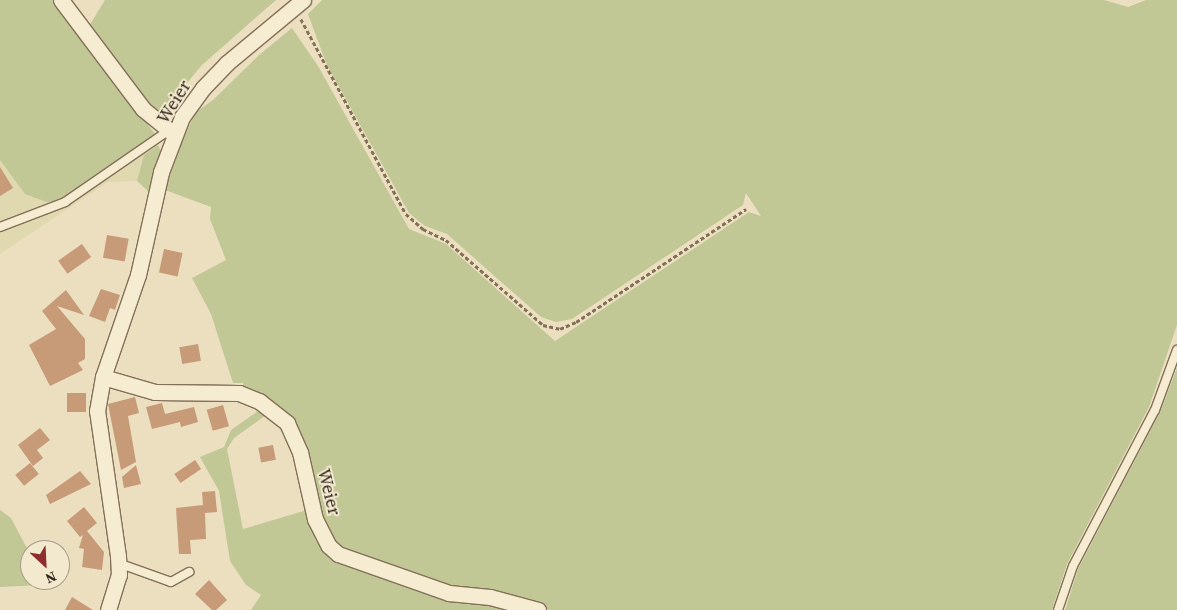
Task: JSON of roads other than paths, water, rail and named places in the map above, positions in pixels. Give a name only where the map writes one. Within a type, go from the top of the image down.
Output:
[{"type":"street","points":[[61,0],[143,109],[171,132]]},
{"type":"street","name":"Weier","points":[[108,610],[115,593],[118,563],[114,519],[97,428],[102,377],[138,275],[171,132],[203,88],[227,63],[299,4]]},
{"type":"street","name":"Weier","points":[[102,377],[155,392],[239,394],[259,401],[287,423],[300,452],[315,519],[329,546],[338,554],[449,593],[490,597],[538,610]]},
{"type":"lane","points":[[0,226],[65,202],[171,132]]},
{"type":"lane","points":[[1058,610],[1073,566],[1155,410],[1177,350]]},
{"type":"lane","points":[[118,563],[171,582],[190,572]]}]
